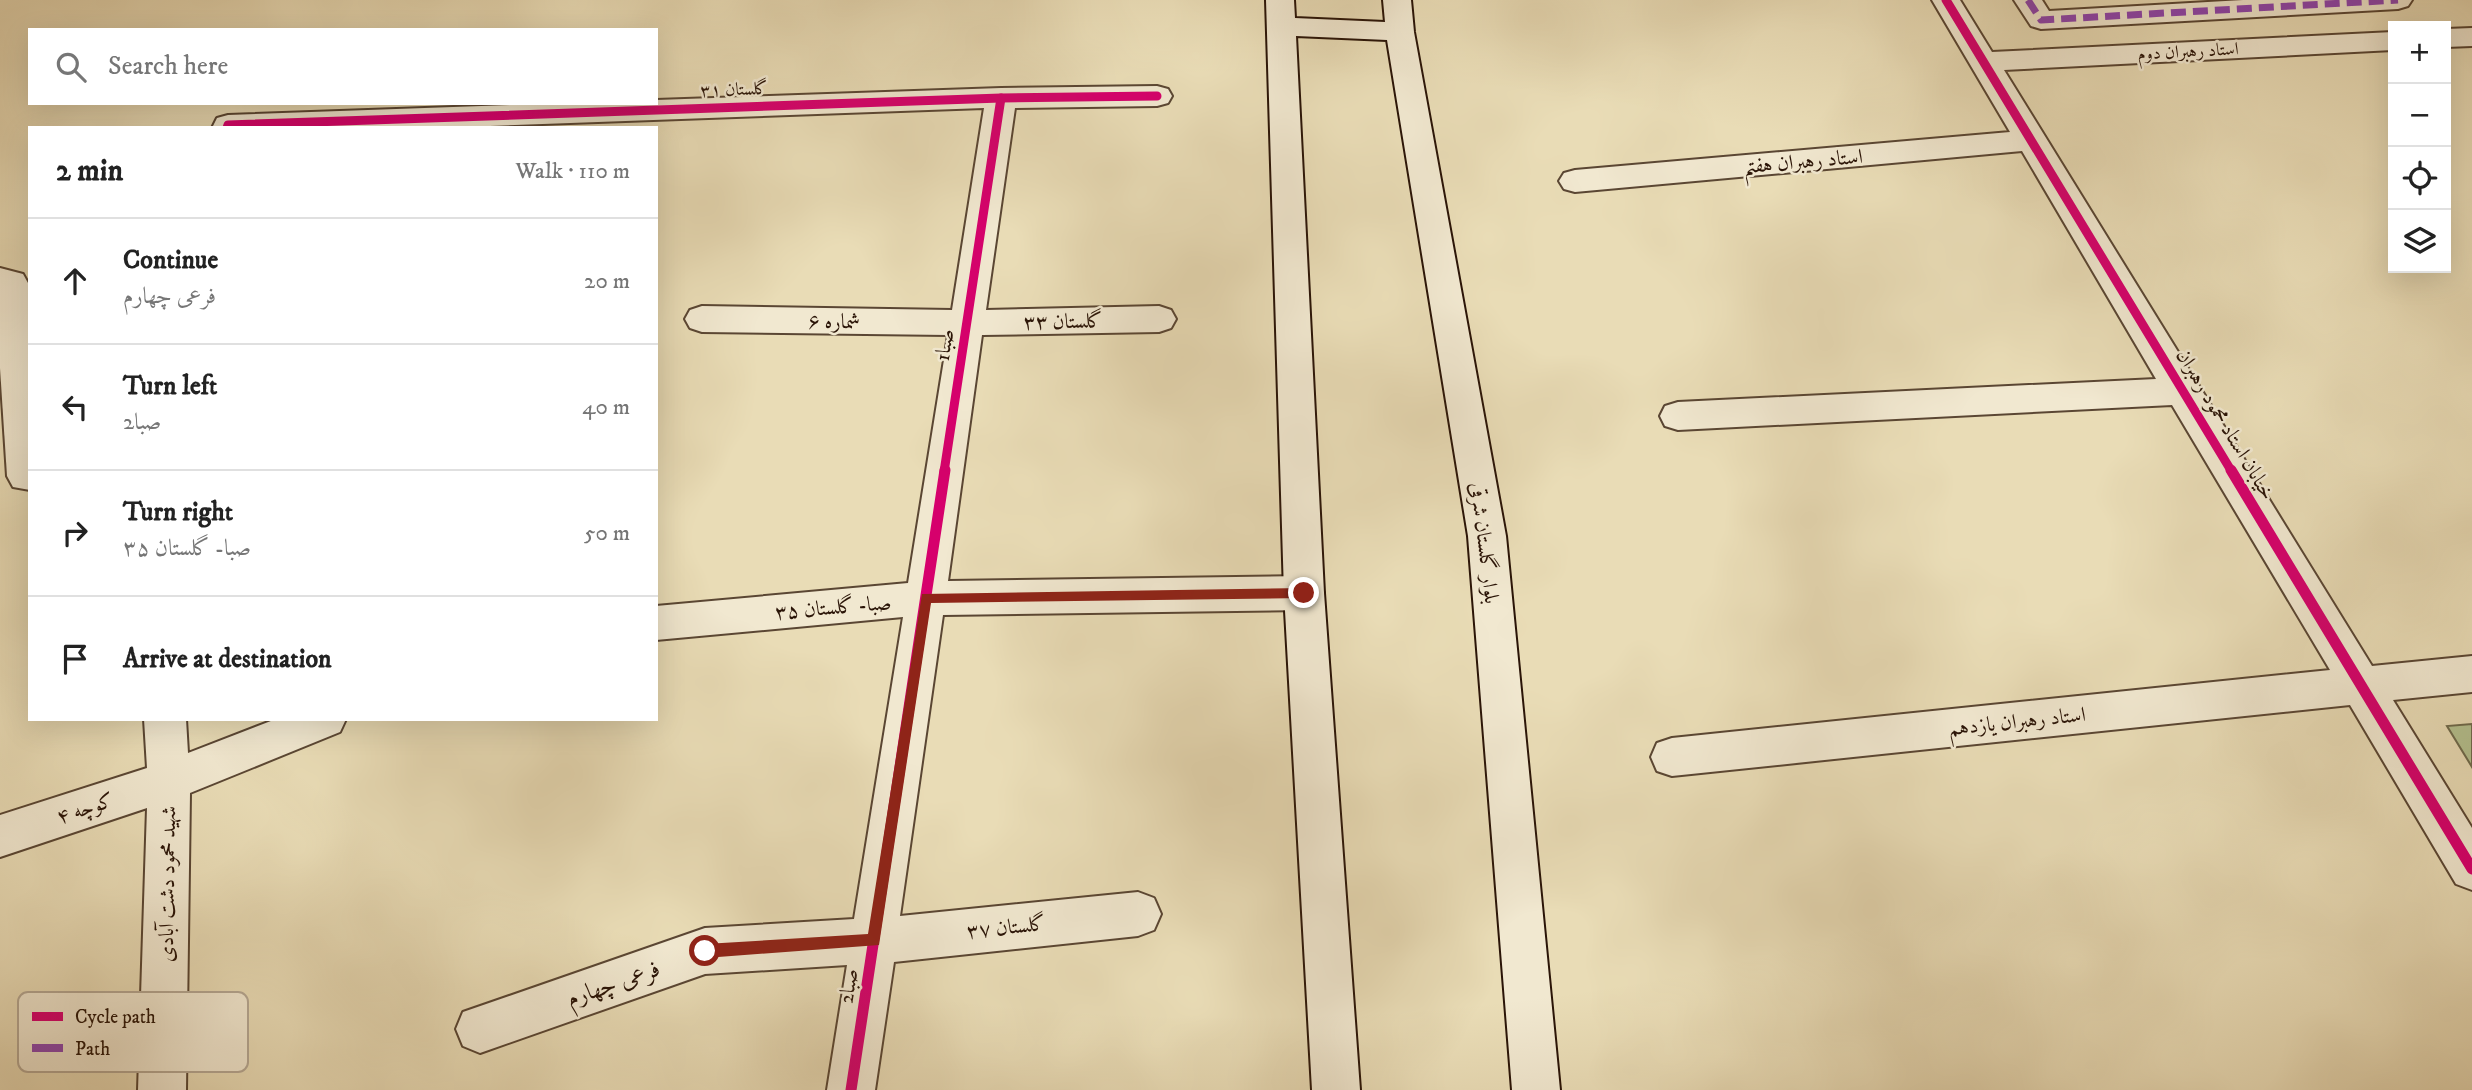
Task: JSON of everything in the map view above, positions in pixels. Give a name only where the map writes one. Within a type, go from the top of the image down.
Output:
[{"type":"street","name":"خیابان استاد محمود رهبران","points":[[1946,0],[2472,869]]},
{"type":"street","points":[[2028,0],[2041,20],[2398,0]]},
{"type":"street","points":[[1336,1090],[1304,593],[1281,13],[1399,16]]},
{"type":"street","name":"بلوار گلستان شرقی","points":[[1399,16],[1488,536],[1535,1090]]},
{"type":"street","points":[[2451,38],[2472,37]]},
{"type":"street","name":"استاد رهبران دوم","points":[[1983,62],[2388,41]]},
{"type":"street","name":"گلستان ۳۱","points":[[227,126],[1001,98],[1157,96]]},
{"type":"street","name":"صبا1","points":[[926,598],[1001,98]]},
{"type":"street","name":"استاد رهبران هفتم","points":[[1575,181],[2031,141]]},
{"type":"street","points":[[0,280],[11,283],[19,478]]},
{"type":"street","name":"شماره ۶","points":[[702,319],[967,323]]},
{"type":"street","name":"گلستان ۳۳","points":[[967,323],[1159,319]]},
{"type":"street","points":[[1678,416],[2183,391]]},
{"type":"street","name":"صبا- گلستان ۳۵","points":[[658,623],[926,598],[1304,593]]},
{"type":"street","name":"صبا2","points":[[851,1090],[926,598]]},
{"type":"street","name":"استاد رهبران یازدهم","points":[[1672,757],[2472,674]]},
{"type":"street","name":"شهید محمود دشت آبادی","points":[[164,992],[169,780],[165,721]]},
{"type":"street","name":"کوچه ۴","points":[[0,836],[169,780],[320,721]]},
{"type":"street","name":"گلستان ۳۷","points":[[874,940],[1138,914]]},
{"type":"street","name":"فرعی چهارم","points":[[480,1029],[705,951],[874,940]]},
{"type":"street","name":"شهید محمود دشت آبادی","points":[[162,1072],[162,1090]]},
{"type":"green space","points":[[2472,724],[2472,767],[2447,726]]},
{"type":"marked path","points":[[2028,0],[2041,20],[2398,0]]},
{"type":"cycle path","points":[[1946,0],[2472,869]]},
{"type":"cycle path","points":[[228,126],[1001,98],[1157,96]]},
{"type":"cycle path","points":[[851,1090],[1001,98]]},
{"type":"route","points":[[705,951],[874,940],[926,598],[1304,593]]}]
